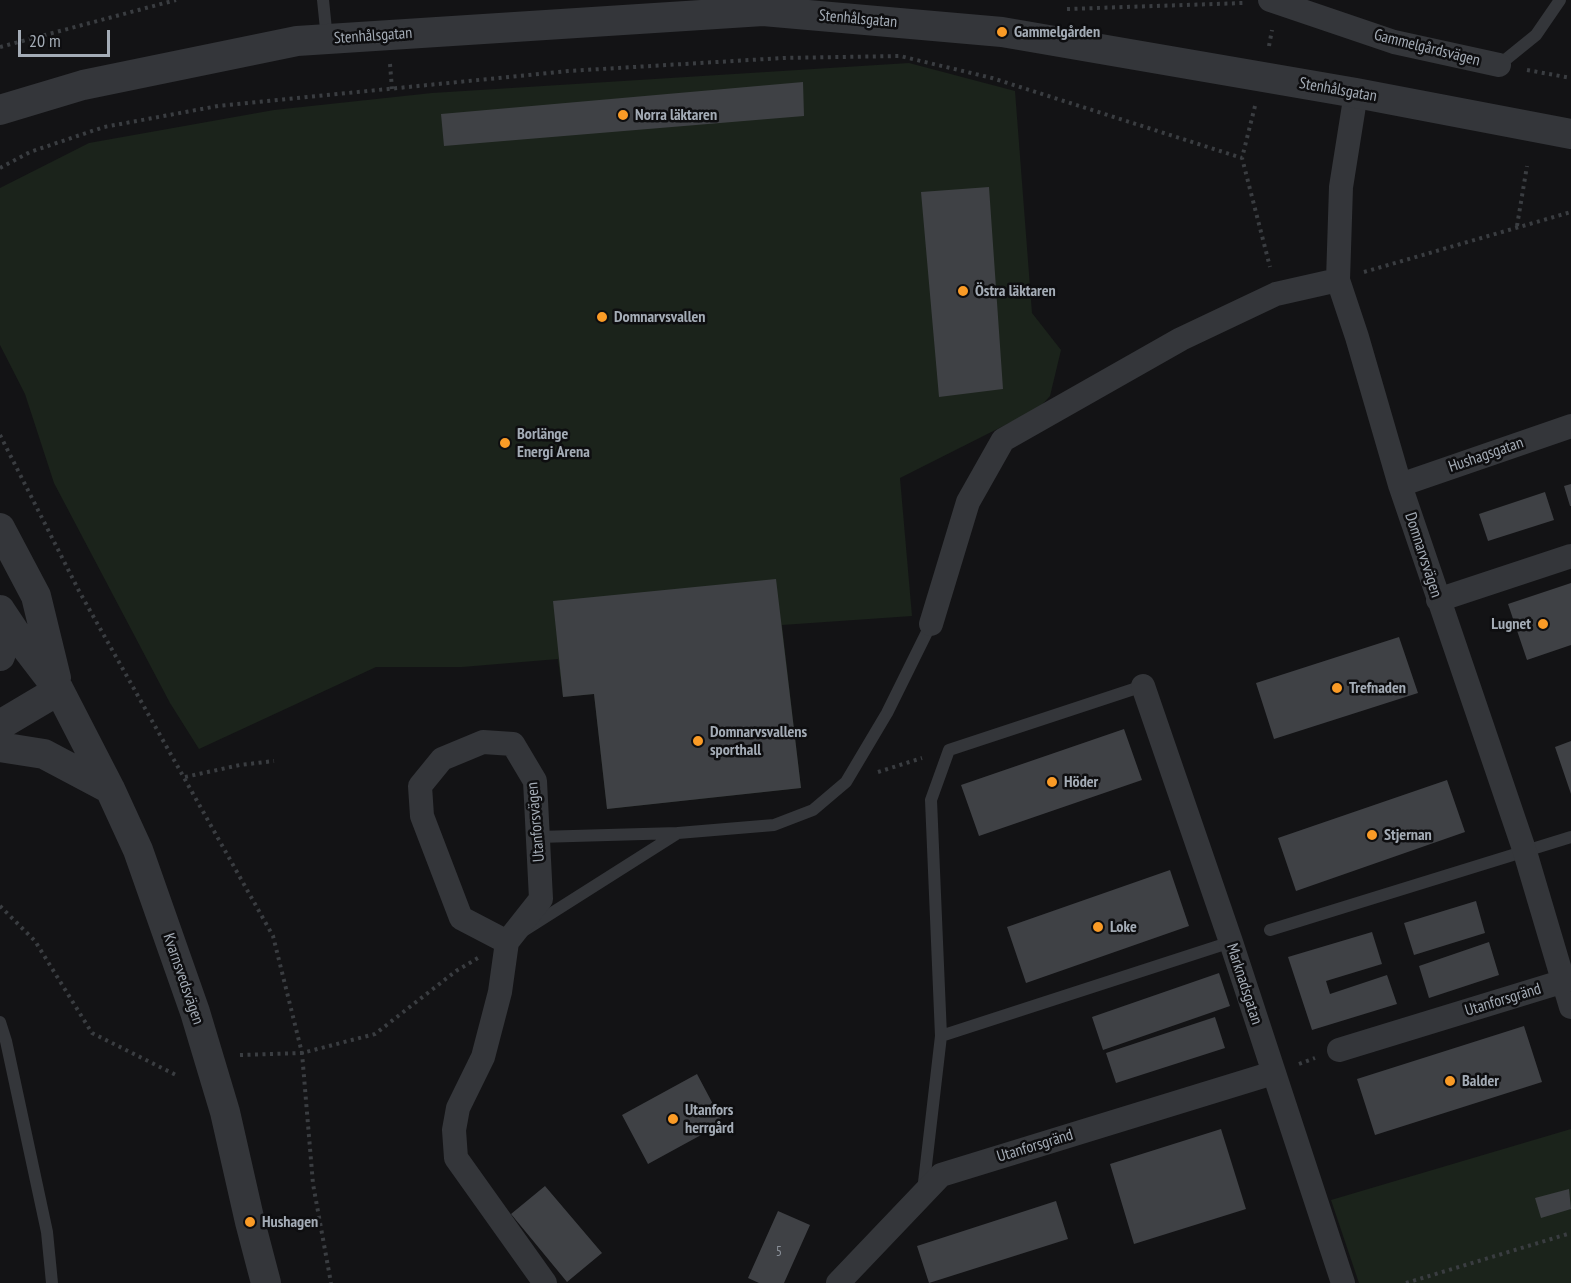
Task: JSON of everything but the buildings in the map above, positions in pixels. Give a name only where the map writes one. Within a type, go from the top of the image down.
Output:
[{"type":"street","name":"Gammelgårdsvägen","points":[[1273,1],[1394,42],[1499,65]]},
{"type":"street","name":"Stenhålsgatan","points":[[0,110],[83,85],[297,41],[763,11],[1002,32],[1356,93],[1571,134]]},
{"type":"street","name":"Domnarvsvägen","points":[[1356,93],[1341,187],[1338,280],[1400,485],[1567,980],[1571,1007]]},
{"type":"street","points":[[931,624],[968,502],[1003,440],[1181,339],[1276,294],[1338,280]]},
{"type":"street","name":"Hushagsgatan","points":[[1400,485],[1571,426]]},
{"type":"street","name":"Kvarnsvedsvägen","points":[[0,528],[36,596],[59,690]]},
{"type":"street","points":[[1438,600],[1571,556]]},
{"type":"street","points":[[0,610],[5,641],[0,656]]},
{"type":"street","name":"Kvarnsvedsvägen","points":[[0,610],[59,690],[110,789],[138,850],[195,1012],[225,1112],[266,1283]]},
{"type":"street","name":"Marknadsgatan","points":[[1143,686],[1231,942],[1343,1283]]},
{"type":"street","points":[[0,703],[59,690]]},
{"type":"street","points":[[0,725],[59,690]]},
{"type":"street","name":"Utanforsvägen","points":[[483,742],[513,744],[535,781],[542,898],[507,942],[461,918],[422,816],[420,786],[442,759],[483,742]]},
{"type":"street","points":[[0,747],[44,754],[110,789]]},
{"type":"street","points":[[507,942],[500,992],[483,1057],[458,1108],[454,1130],[456,1158],[545,1283]]},
{"type":"street","name":"Utanforsgränd","points":[[1339,1050],[1567,980]]},
{"type":"street","name":"Utanforsgränd","points":[[838,1283],[941,1175],[1273,1073]]},
{"type":"lane","points":[[323,0],[327,39]]},
{"type":"lane","name":"Gammelgårdsvägen","points":[[1499,65],[1536,35],[1560,0]]},
{"type":"lane","points":[[538,837],[678,833],[774,825],[813,810],[846,782],[887,713],[931,624]]},
{"type":"lane","points":[[923,1194],[940,1036],[931,800],[949,750],[1143,686]]},
{"type":"lane","points":[[507,942],[678,833]]},
{"type":"lane","points":[[1270,930],[1571,837]]},
{"type":"lane","points":[[940,1036],[1231,942]]},
{"type":"lane","points":[[0,1022],[47,1232],[52,1283]]},
{"type":"path","points":[[0,47],[176,0]]},
{"type":"path","points":[[1067,9],[1273,1]]},
{"type":"path","points":[[0,168],[30,152],[104,127],[218,106],[568,71],[783,58],[900,56],[992,78],[1242,158]]},
{"type":"path","points":[[1499,65],[1571,78]]},
{"type":"path","points":[[1256,102],[1242,158],[1276,294]]},
{"type":"path","points":[[1517,226],[1527,166]]},
{"type":"path","points":[[1338,280],[1571,212]]},
{"type":"path","points":[[0,435],[79,591],[273,936],[302,1053],[313,1184],[331,1283]]},
{"type":"path","points":[[846,782],[949,750]]},
{"type":"path","points":[[185,777],[240,765],[274,761]]},
{"type":"path","points":[[0,906],[35,941],[92,1033],[176,1075]]},
{"type":"path","points":[[240,1055],[302,1053],[375,1034],[456,971],[507,942]]},
{"type":"path","points":[[1273,1073],[1339,1050]]},
{"type":"path","points":[[1406,1283],[1571,1233]]},
{"type":"shaded area","name":"Borlänge Energi Arena","points":[[909,63],[1015,91],[1032,313],[1061,350],[1050,396],[1039,408],[900,478],[912,616],[782,625],[801,788],[607,809],[594,694],[563,697],[558,659],[462,667],[376,667],[199,749],[170,703],[54,483],[25,394],[0,345],[0,188],[89,143],[274,110],[432,93]]},
{"type":"shaded area","points":[[1571,1129],[1571,1283],[1359,1283],[1331,1200]]},
{"type":"place","name":"Gammelgården","points":[[1002,32]]},
{"type":"place","name":"Norra läktaren","points":[[623,115]]},
{"type":"place","name":"Östra läktaren","points":[[963,291]]},
{"type":"place","name":"Domnarvsvallen","points":[[602,317]]},
{"type":"place","name":"Borlänge Energi Arena","points":[[505,443]]},
{"type":"place","name":"Lugnet","points":[[1543,624]]},
{"type":"place","name":"Trefnaden","points":[[1337,688]]},
{"type":"place","name":"Domnarvsvallens sporthall","points":[[698,741]]},
{"type":"place","name":"Höder","points":[[1052,782]]},
{"type":"place","name":"Stjernan","points":[[1372,835]]},
{"type":"place","name":"Loke","points":[[1098,927]]},
{"type":"place","name":"Balder","points":[[1450,1081]]},
{"type":"place","name":"Utanfors herrgård","points":[[673,1119]]},
{"type":"place","name":"Hushagen","points":[[250,1222]]}]
